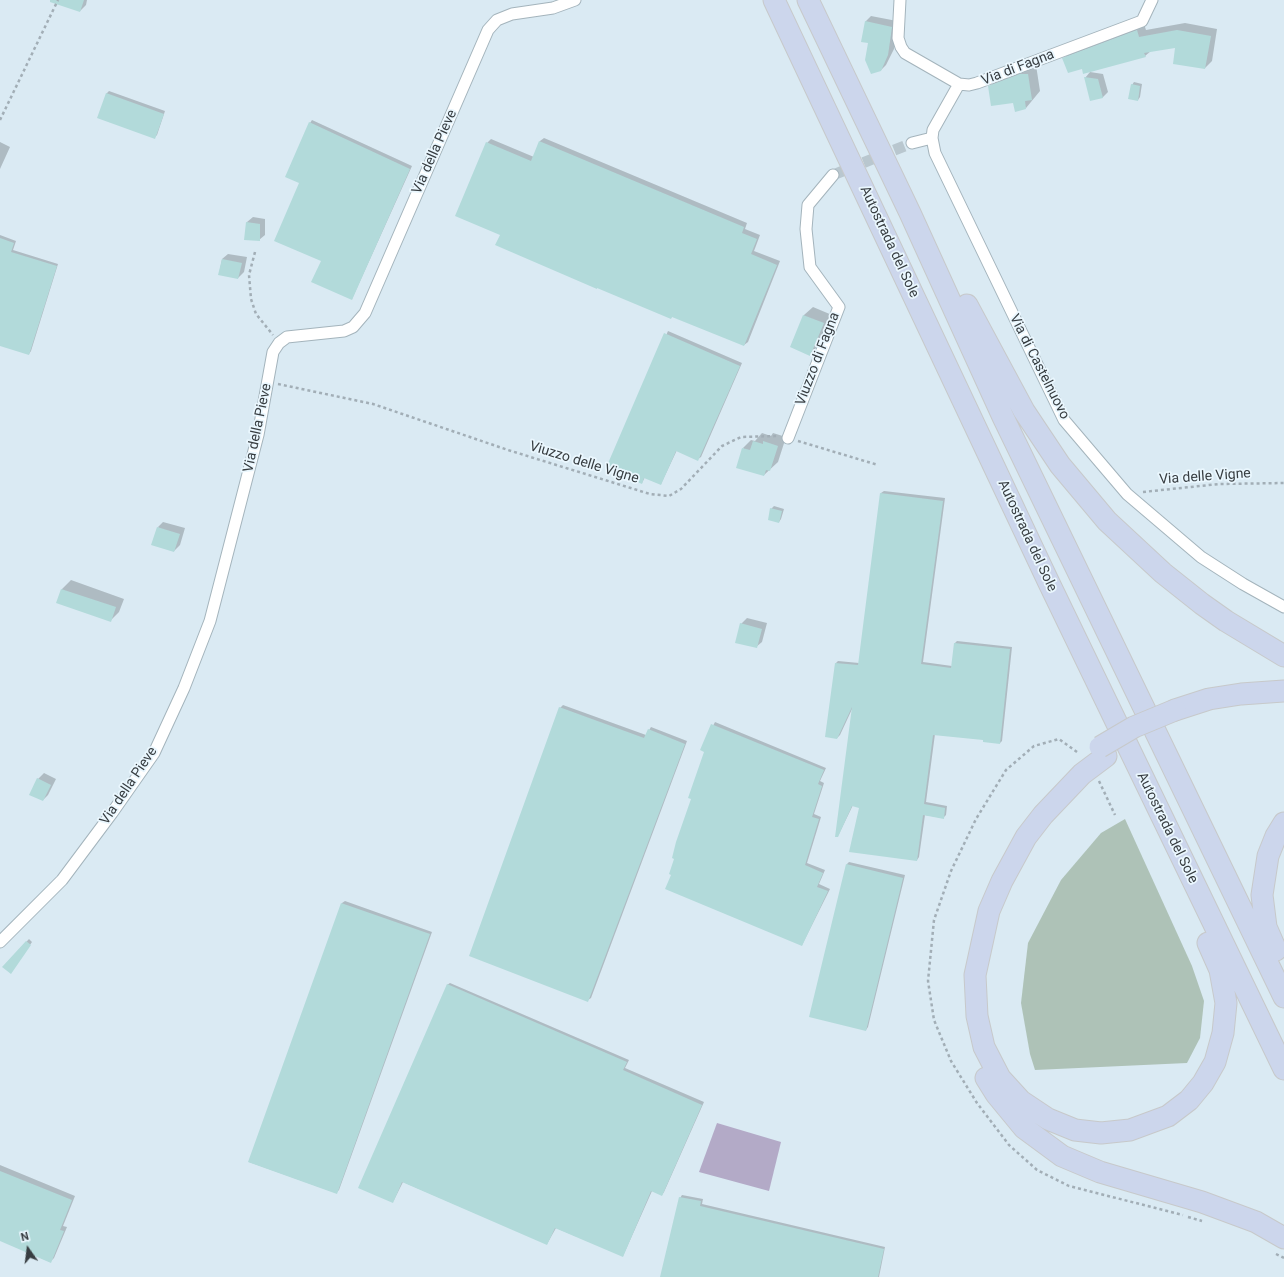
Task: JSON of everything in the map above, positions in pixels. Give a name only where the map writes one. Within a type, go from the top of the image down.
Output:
[{"type":"highway","name":"Autostrada del Sole","points":[[774,0],[1049,583],[1284,1069]]},
{"type":"highway","points":[[808,0],[910,213],[1003,417],[1284,996]]},
{"type":"highway","points":[[910,213],[937,247],[999,368],[1024,411],[1060,465],[1081,491],[1107,521],[1163,573],[1226,621],[1284,656]]},
{"type":"highway","points":[[1278,1245],[1256,1222],[1202,1202],[1100,1172],[1062,1156],[1024,1128],[996,1094],[981,1068],[972,1036],[964,989],[965,966],[970,935],[980,902],[1006,847],[1036,803],[1080,761],[1141,736],[1177,715],[1209,699],[1254,692],[1284,691]]},
{"type":"highway","points":[[1177,715],[1237,705],[1284,703]]},
{"type":"highway","points":[[1103,752],[1043,815],[1026,837],[1002,881],[989,911],[975,975],[977,1016],[984,1047],[1000,1078],[1021,1101],[1048,1119],[1074,1130],[1101,1133],[1130,1130],[1152,1124],[1168,1116],[1189,1100],[1203,1083],[1214,1062],[1223,1033],[1226,1003],[1220,970],[1177,878],[1183,860]]},
{"type":"highway","points":[[1284,823],[1268,856],[1262,895],[1266,927],[1284,967]]},
{"type":"street","name":"Via della Pieve","points":[[0,942],[62,880],[154,753],[187,680],[210,621],[258,435],[273,352],[281,341],[287,337],[344,331],[353,327],[365,313],[488,30],[497,20],[512,14],[554,8],[575,0]]},
{"type":"street","points":[[900,0],[898,38],[901,47],[912,57],[959,84],[937,121],[932,138],[912,143]]},
{"type":"street","name":"Via di Fagna","points":[[959,84],[978,83],[1142,21],[1152,0]]},
{"type":"street","name":"Via di Castelnuovo","points":[[932,138],[935,153],[1064,420],[1127,494],[1201,557],[1243,584],[1284,607]]},
{"type":"street","name":"Viuzzo di Fagna","points":[[788,438],[839,307],[810,267],[806,229],[808,205],[833,175]]},
{"type":"path","points":[[0,120],[58,0]]},
{"type":"path","points":[[255,252],[249,275],[250,299],[256,314],[269,333],[281,341]]},
{"type":"path","name":"Viuzzo delle Vigne","points":[[268,382],[374,404],[515,452],[650,494],[669,496],[681,489],[722,446],[741,437],[773,435],[788,438],[878,465]]},
{"type":"path","name":"Via delle Vigne","points":[[1127,494],[1220,484],[1284,483]]},
{"type":"path","points":[[1077,752],[1059,739],[1034,746],[1006,770],[976,819],[951,871],[934,920],[928,981],[934,1020],[951,1062],[978,1103],[1009,1145],[1037,1170],[1069,1186],[1205,1222]]},
{"type":"path","points":[[1098,779],[1115,815]]},
{"type":"path","points":[[1278,1245],[1284,1258]]},
{"type":"green space","points":[[1125,819],[1192,966],[1204,1001],[1200,1038],[1187,1063],[1035,1070],[1030,1054],[1021,1003],[1028,943],[1061,880],[1101,833]]},
{"type":"shaded area","points":[[717,1123],[781,1142],[769,1191],[699,1172]]},
{"type":"building","points":[[50,0],[84,0],[80,12],[50,2]]},
{"type":"building","points":[[865,21],[892,27],[888,55],[881,71],[871,74],[865,60],[868,43],[861,42]]},
{"type":"building","points":[[1137,30],[1139,37],[1177,30],[1211,36],[1205,69],[1173,64],[1175,48],[1144,53],[1146,57],[1083,74],[1082,69],[1068,73],[1062,58]]},
{"type":"building","points":[[1020,74],[1028,74],[1032,100],[1025,101],[1026,109],[1015,112],[1013,103],[991,106],[988,86]]},
{"type":"building","points":[[1084,77],[1098,79],[1103,98],[1090,101]]},
{"type":"building","points":[[1131,84],[1140,86],[1138,101],[1128,99]]},
{"type":"building","points":[[106,93],[164,114],[155,139],[97,118]]},
{"type":"building","points":[[309,122],[410,169],[352,300],[311,282],[321,261],[274,241],[299,183],[285,177]]},
{"type":"building","points":[[539,141],[744,227],[742,233],[757,239],[751,254],[777,265],[744,346],[672,317],[671,319],[597,289],[495,245],[500,235],[455,216],[486,142],[531,161]]},
{"type":"building","points":[[246,222],[260,224],[260,241],[244,240]]},
{"type":"building","points":[[0,238],[14,243],[11,252],[57,266],[29,355],[0,346]]},
{"type":"building","points":[[222,259],[242,263],[238,279],[218,275]]},
{"type":"building","points":[[803,315],[824,323],[810,356],[790,347]]},
{"type":"building","points":[[664,333],[740,366],[698,461],[676,451],[661,485],[644,478],[642,484],[606,468]]},
{"type":"building","points":[[753,441],[763,444],[763,441],[778,446],[770,471],[766,470],[764,476],[736,468],[742,448],[750,450]]},
{"type":"building","points":[[880,493],[943,501],[921,664],[951,668],[954,643],[1010,649],[1000,744],[983,742],[983,740],[933,735],[924,804],[945,808],[944,819],[923,815],[917,861],[849,852],[859,808],[852,806],[838,837],[835,837],[852,707],[837,739],[825,737],[835,663],[858,665]]},
{"type":"building","points":[[770,508],[782,511],[779,523],[768,520]]},
{"type":"building","points":[[157,527],[180,534],[174,552],[151,545]]},
{"type":"building","points":[[61,589],[116,607],[111,622],[56,603]]},
{"type":"building","points":[[740,623],[762,629],[757,648],[735,643]]},
{"type":"building","points":[[559,707],[644,738],[648,729],[685,744],[588,1002],[469,956]]},
{"type":"building","points":[[711,724],[824,770],[818,784],[822,786],[812,817],[819,819],[805,865],[823,873],[817,887],[828,891],[802,946],[665,889],[671,875],[669,874],[674,859],[672,858],[676,842],[691,799],[688,798],[704,752],[700,750]]},
{"type":"building","points":[[37,778],[51,785],[43,801],[29,795]]},
{"type":"building","points":[[846,864],[903,878],[866,1031],[809,1017]]},
{"type":"building","points":[[341,903],[430,934],[337,1194],[248,1162]]},
{"type":"building","points":[[26,941],[31,945],[11,974],[2,967]]},
{"type":"building","points":[[447,984],[627,1062],[623,1070],[702,1105],[662,1196],[651,1191],[623,1257],[555,1228],[547,1245],[402,1182],[393,1203],[358,1188]]},
{"type":"building","points":[[0,1171],[72,1200],[60,1230],[64,1231],[51,1263],[0,1241]]},
{"type":"building","points":[[679,1197],[701,1201],[700,1206],[884,1249],[878,1277],[660,1277]]},
{"type":"tunnel","points":[[833,175],[912,143]]}]
